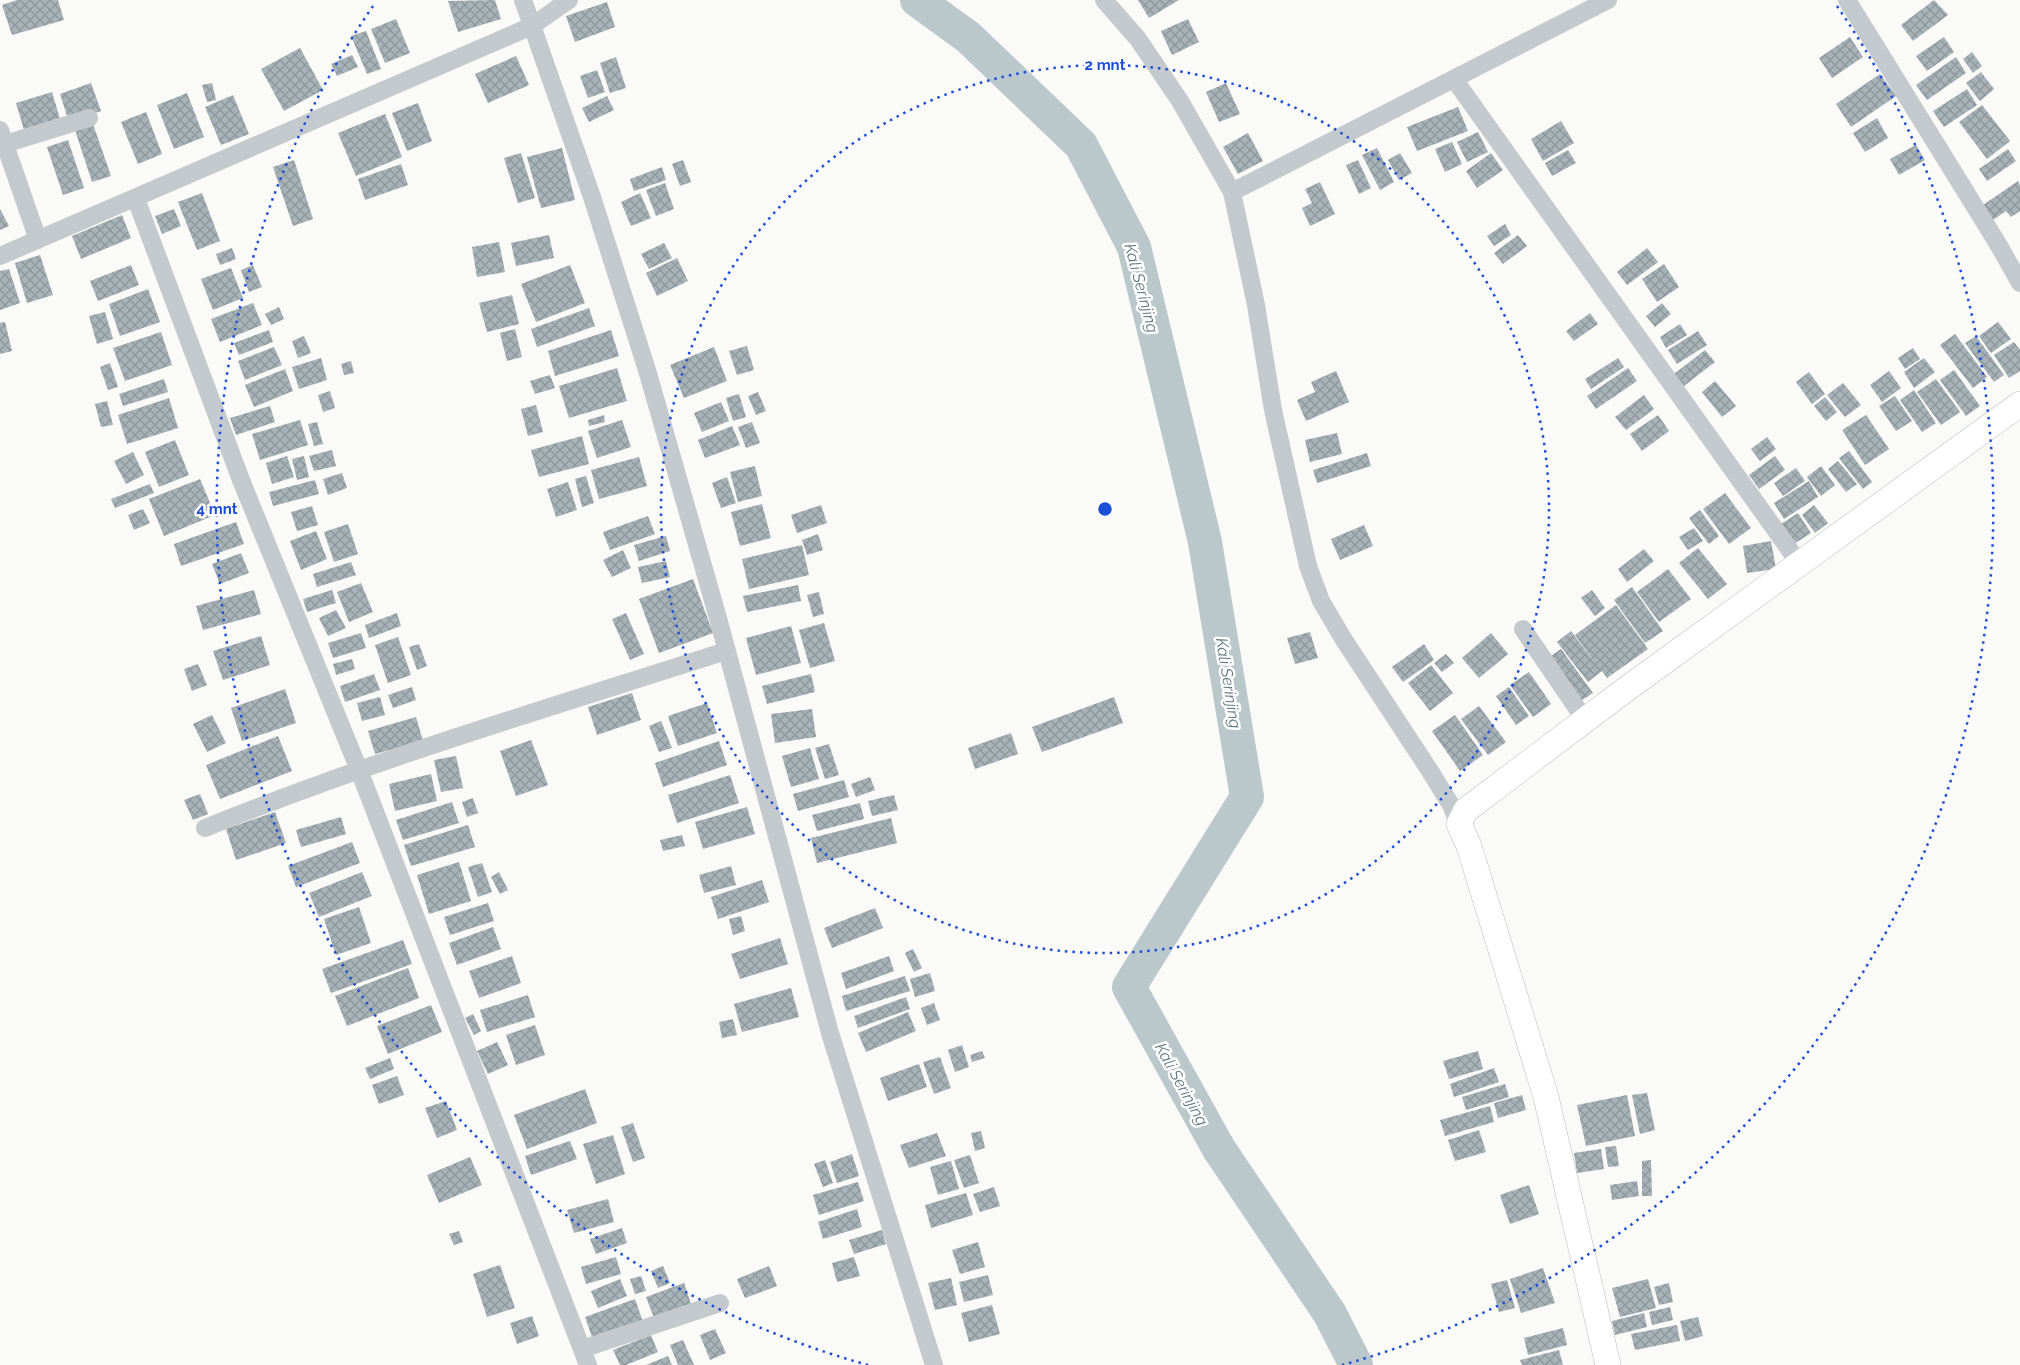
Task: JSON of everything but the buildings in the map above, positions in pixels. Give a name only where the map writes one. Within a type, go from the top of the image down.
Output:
[{"type":"street","points":[[523,0],[592,197],[647,370],[726,650],[830,1033],[934,1365]]},
{"type":"street","points":[[0,256],[136,199],[339,107],[532,26],[569,0]]},
{"type":"street","points":[[1104,0],[1138,39],[1180,101],[1232,192],[1256,305],[1273,410],[1308,566],[1321,601],[1344,640],[1451,805],[1469,846],[1546,1097],[1608,1365]]},
{"type":"street","points":[[1232,192],[1608,0]]},
{"type":"street","points":[[1847,0],[1998,244],[2020,283]]},
{"type":"street","points":[[1454,79],[1799,563]]},
{"type":"street","points":[[38,240],[2,137],[89,118]]},
{"type":"street","points":[[136,199],[241,480],[359,770],[585,1357],[720,1303]]},
{"type":"street","points":[[1459,824],[1466,810],[1585,720],[2020,404]]},
{"type":"street","points":[[1523,629],[1585,720]]},
{"type":"street","points":[[205,828],[278,798],[359,770],[726,650]]},
{"type":"waterway","name":"Kali Serinjing","points":[[917,0],[968,37],[1081,145],[1134,247],[1205,542],[1247,797],[1129,987],[1219,1149],[1330,1314],[1356,1365]]}]
